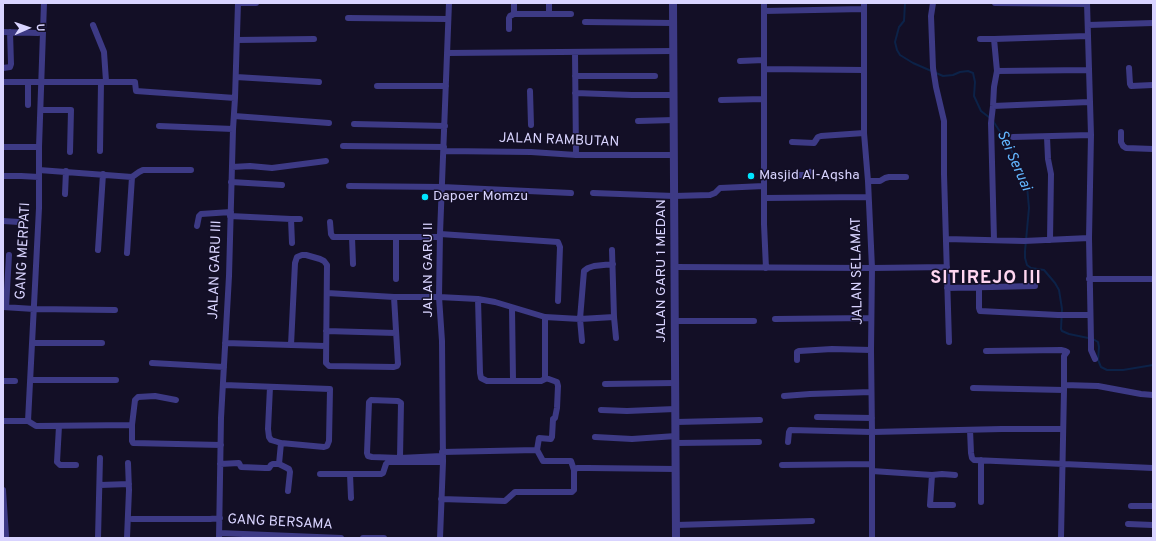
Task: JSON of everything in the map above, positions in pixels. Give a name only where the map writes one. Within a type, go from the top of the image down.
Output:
[{"type":"street","name":"GANG MERPATI","points":[[28,421],[34,309],[44,3]]},
{"type":"street","points":[[238,3],[256,3]]},
{"type":"street","name":"JALAN GARU III","points":[[219,535],[220,464],[238,3]]},
{"type":"street","name":"JALAN GARU II","points":[[440,538],[442,341],[440,236],[449,3]]},
{"type":"street","points":[[514,3],[514,14]]},
{"type":"street","points":[[549,3],[549,14]]},
{"type":"street","name":"JALAN GARU 1 MEDAN","points":[[673,3],[676,321],[676,538]]},
{"type":"street","points":[[764,3],[764,224],[766,268]]},
{"type":"street","points":[[933,3],[931,16],[933,71],[944,121],[949,342]]},
{"type":"street","points":[[995,3],[1087,4],[1091,135],[1089,279],[1091,350],[1095,359]]},
{"type":"street","points":[[764,11],[864,6]]},
{"type":"street","name":"JALAN SELAMAT","points":[[864,6],[864,133],[872,268],[872,538]]},
{"type":"street","points":[[509,30],[509,18],[514,14],[571,14]]},
{"type":"street","points":[[348,18],[448,19]]},
{"type":"street","points":[[585,22],[673,23]]},
{"type":"street","points":[[1088,25],[1153,23]]},
{"type":"street","points":[[94,26],[104,52],[104,82],[100,151]]},
{"type":"street","points":[[3,68],[10,67],[11,64],[6,32],[38,33]]},
{"type":"street","points":[[980,39],[1088,36]]},
{"type":"street","points":[[237,40],[314,39]]},
{"type":"street","points":[[994,39],[996,71],[992,120],[994,240]]},
{"type":"street","points":[[575,52],[576,155]]},
{"type":"street","points":[[447,53],[673,52]]},
{"type":"street","points":[[740,61],[764,60]]},
{"type":"street","points":[[764,68],[864,70]]},
{"type":"street","points":[[1128,68],[1131,86],[1153,86]]},
{"type":"street","points":[[996,71],[1089,70]]},
{"type":"street","points":[[575,76],[655,76]]},
{"type":"street","points":[[236,77],[319,82]]},
{"type":"street","points":[[3,82],[135,82],[136,91],[235,98]]},
{"type":"street","points":[[28,82],[28,105]]},
{"type":"street","points":[[377,86],[446,86]]},
{"type":"street","points":[[530,91],[531,126]]},
{"type":"street","points":[[575,93],[674,95]]},
{"type":"street","points":[[721,100],[764,100]]},
{"type":"street","points":[[993,106],[1089,102]]},
{"type":"street","points":[[41,110],[71,110],[70,152]]},
{"type":"street","points":[[234,116],[329,123]]},
{"type":"street","points":[[638,121],[674,120]]},
{"type":"street","points":[[354,124],[445,126]]},
{"type":"street","points":[[159,126],[233,129]]},
{"type":"street","points":[[1121,132],[1121,142],[1126,148],[1153,149]]},
{"type":"street","points":[[792,142],[814,142],[818,137],[822,136],[864,133]]},
{"type":"street","points":[[1013,137],[1091,135]]},
{"type":"street","points":[[1047,137],[1048,158],[1051,174],[1050,240]]},
{"type":"street","name":"JALAN RAMBUTAN","points":[[343,146],[531,152],[576,155],[674,155]]},
{"type":"street","points":[[3,147],[39,147]]},
{"type":"street","points":[[232,167],[250,166],[272,168],[326,161]]},
{"type":"street","points":[[39,170],[132,177],[143,170],[191,170]]},
{"type":"street","points":[[65,194],[66,171]]},
{"type":"street","points":[[764,175],[807,175],[810,172]]},
{"type":"street","points":[[98,250],[103,174]]},
{"type":"street","points":[[4,176],[39,177]]},
{"type":"street","points":[[127,253],[132,177]]},
{"type":"street","points":[[868,181],[880,181],[889,177],[906,177]]},
{"type":"street","points":[[231,182],[282,185]]},
{"type":"street","points":[[349,186],[442,187],[571,193]]},
{"type":"street","points":[[593,193],[710,196],[720,188],[764,186]]},
{"type":"street","points":[[764,198],[868,197]]},
{"type":"street","points":[[197,226],[199,216],[201,214],[230,214],[300,219]]},
{"type":"street","points":[[291,219],[292,243]]},
{"type":"street","points":[[3,221],[19,222]]},
{"type":"street","points":[[330,222],[332,236],[396,238],[440,236],[558,242],[560,247],[558,301]]},
{"type":"street","points":[[352,237],[353,264]]},
{"type":"street","points":[[396,238],[396,279]]},
{"type":"street","points":[[946,239],[1026,241],[1089,238]]},
{"type":"street","points":[[612,250],[616,338]]},
{"type":"street","points":[[9,255],[4,307],[115,310]]},
{"type":"street","points":[[291,345],[295,263],[297,257],[306,255],[320,258],[324,261],[328,268],[326,363],[329,366],[397,366],[394,297]]},
{"type":"street","points":[[582,341],[580,319],[584,271],[594,266],[613,264]]},
{"type":"street","points":[[675,267],[947,267]]},
{"type":"street","points":[[1089,279],[1153,279]]},
{"type":"street","points":[[947,288],[1035,286]]},
{"type":"street","points":[[979,287],[980,311],[1090,315]]},
{"type":"street","points":[[327,293],[394,297],[478,299],[495,302],[545,317],[580,319],[614,317]]},
{"type":"street","points":[[478,299],[481,378],[487,381],[543,381],[546,378]]},
{"type":"street","points":[[512,308],[513,380]]},
{"type":"street","points":[[545,317],[546,378]]},
{"type":"street","points":[[774,319],[871,318]]},
{"type":"street","points":[[676,321],[754,321]]},
{"type":"street","points":[[326,331],[396,333]]},
{"type":"street","points":[[32,343],[102,343]]},
{"type":"street","points":[[225,343],[326,346]]},
{"type":"street","points":[[797,360],[799,351],[832,349],[871,350]]},
{"type":"street","points":[[986,351],[1067,352],[1064,356],[1061,538]]},
{"type":"street","points":[[152,362],[224,367]]},
{"type":"street","points":[[441,499],[505,501],[515,492],[572,492],[574,490],[574,470],[571,461],[543,461],[537,450],[539,438],[551,439],[552,437],[553,419],[555,418],[557,408],[557,382],[546,378]]},
{"type":"street","points":[[31,380],[116,380]]},
{"type":"street","points":[[3,381],[14,382]]},
{"type":"street","points":[[605,384],[675,383]]},
{"type":"street","points":[[224,385],[328,388],[330,391],[329,441],[327,446],[281,443],[272,440],[269,437],[270,387]]},
{"type":"street","points":[[973,388],[1064,388],[1098,386],[1153,395]]},
{"type":"street","points":[[784,396],[871,392]]},
{"type":"street","points":[[176,400],[155,396],[138,396],[135,400],[132,425],[133,443],[221,445]]},
{"type":"street","points":[[400,458],[401,403],[398,401],[371,400],[369,402],[368,456],[400,458],[442,457]]},
{"type":"street","points":[[601,410],[627,411],[675,408]]},
{"type":"street","points":[[817,417],[872,418]]},
{"type":"street","points":[[676,422],[760,420]]},
{"type":"street","points":[[3,421],[28,421],[36,426],[132,425]]},
{"type":"street","points":[[59,426],[57,462],[60,465],[76,465]]},
{"type":"street","points":[[788,442],[790,430],[872,432],[1063,429]]},
{"type":"street","points":[[970,430],[972,458],[974,460],[1153,468]]},
{"type":"street","points":[[595,437],[759,442]]},
{"type":"street","points":[[279,464],[281,443]]},
{"type":"street","points":[[320,474],[381,474],[383,473],[388,462],[537,450]]},
{"type":"street","points":[[98,538],[100,458]]},
{"type":"street","points":[[981,502],[982,460]]},
{"type":"street","points":[[127,538],[129,484],[128,462]]},
{"type":"street","points":[[220,464],[239,463],[241,466],[265,468],[269,468],[273,464],[279,464],[289,469],[288,491]]},
{"type":"street","points":[[782,465],[872,464]]},
{"type":"street","points":[[574,470],[577,468],[676,469]]},
{"type":"street","points":[[872,471],[955,475]]},
{"type":"street","points":[[350,474],[351,498]]},
{"type":"street","points":[[932,475],[930,505],[953,505]]},
{"type":"street","points":[[100,485],[129,484]]},
{"type":"street","points":[[3,490],[6,536],[3,538]]},
{"type":"street","points":[[1130,506],[1153,506]]},
{"type":"street","points":[[132,519],[220,518]]},
{"type":"street","points":[[676,525],[812,521]]},
{"type":"street","points":[[1128,524],[1153,525]]},
{"type":"street","name":"GANG BERSAMA","points":[[219,535],[341,538]]},
{"type":"street","points":[[363,538],[384,538]]},
{"type":"waterway","name":"Sei Seruai","points":[[905,3],[904,21],[899,27],[895,42],[900,55],[913,63],[943,76],[968,71],[973,73],[975,82],[974,96],[981,111],[990,118]]},
{"type":"waterway","name":"Sei Seruai","points":[[993,121],[1010,147],[1027,186],[1029,208],[1025,251],[1027,265],[1031,268],[1044,270],[1059,290],[1062,309],[1062,331],[1093,339],[1098,342],[1098,360],[1101,367],[1107,370],[1123,370],[1153,365]]},
{"type":"place","name":"Masjid Al-Aqsha","points":[[751,176]]},
{"type":"place","name":"Dapoer Momzu","points":[[425,197]]},
{"type":"district","name":"SITIREJO III","points":[[986,279]]}]
